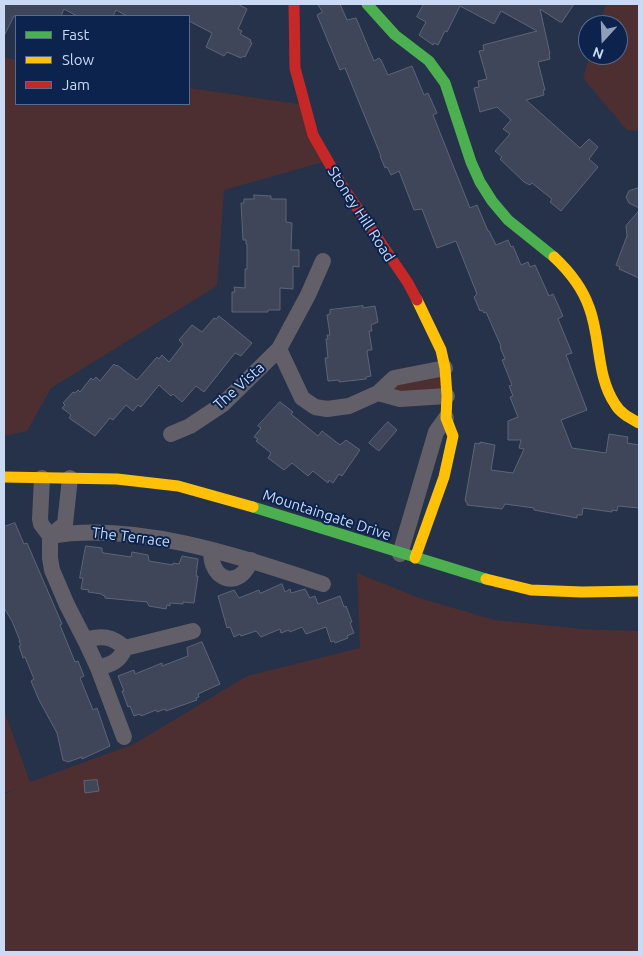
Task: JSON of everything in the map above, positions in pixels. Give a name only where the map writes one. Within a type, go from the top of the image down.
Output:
[{"type":"street","name":"Stoney Hill Road","points":[[294,4],[295,68],[313,135],[341,184],[408,283],[432,329],[441,350],[445,368],[446,418],[453,436],[444,477],[407,556]]},
{"type":"street","points":[[367,4],[396,35],[429,60],[439,73],[445,83],[470,164],[480,185],[511,223],[537,242],[573,276],[592,314],[609,393],[615,404],[626,415],[639,423]]},
{"type":"street","name":"The Vista","points":[[171,434],[190,426],[223,404],[279,349],[308,295],[323,261]]},
{"type":"street","name":"The Vista","points":[[279,349],[302,398],[315,408],[327,409],[349,406],[378,393],[394,378],[445,368]]},
{"type":"street","points":[[378,393],[400,399],[447,396]]},
{"type":"street","name":"Stoney Hill Road","points":[[407,556],[425,471],[436,432],[446,418]]},
{"type":"street","points":[[425,471],[444,477]]},
{"type":"street","name":"Mountaingate Drive","points":[[4,477],[117,479],[178,486],[250,506],[477,577],[531,590],[582,592],[639,591]]},
{"type":"street","points":[[42,478],[40,519],[41,524],[50,536],[52,570],[66,605],[98,668],[124,737]]},
{"type":"street","points":[[50,536],[65,524],[70,478]]},
{"type":"street","name":"The Terrace","points":[[50,536],[80,532],[106,532],[166,540],[251,560],[323,584]]},
{"type":"street","points":[[211,550],[210,560],[216,572],[220,576],[229,579],[238,577],[245,572],[251,560]]},
{"type":"street","points":[[125,648],[193,631]]},
{"type":"street","points":[[85,640],[101,636],[113,639],[125,648]]},
{"type":"street","points":[[98,668],[115,662],[121,657],[125,648]]},
{"type":"shaded area","points":[[606,4],[639,4],[639,131],[627,130],[583,78],[587,65],[628,65],[628,15],[602,15]]},
{"type":"shaded area","points":[[4,57],[15,60],[15,105],[190,105],[190,88],[304,105],[327,161],[224,190],[217,286],[51,388],[27,431],[4,436]]},
{"type":"shaded area","points":[[445,368],[447,396],[378,393],[394,378]]},
{"type":"shaded area","points":[[357,573],[419,598],[495,620],[583,629],[639,631],[639,952],[4,952],[4,794],[18,788],[4,793],[4,710],[30,782],[134,744],[247,676],[360,648]]},
{"type":"building","points":[[4,4],[238,4],[247,9],[238,29],[242,31],[240,34],[251,40],[250,42],[252,43],[245,57],[241,58],[227,52],[224,56],[206,47],[212,33],[190,22],[190,15],[125,15],[116,10],[114,15],[75,15],[64,9],[61,15],[15,15],[4,36]]},
{"type":"building","points":[[318,4],[340,4],[347,20],[356,18],[374,61],[379,58],[381,60],[388,75],[412,66],[424,95],[428,93],[437,113],[433,115],[470,208],[477,205],[496,245],[508,240],[511,247],[513,246],[521,265],[528,262],[530,267],[535,265],[549,296],[553,294],[563,316],[558,319],[572,353],[566,355],[587,410],[561,420],[572,448],[606,453],[609,434],[628,437],[627,443],[639,445],[639,508],[618,506],[617,511],[612,510],[612,512],[583,508],[582,515],[577,515],[577,518],[534,510],[534,508],[505,504],[502,509],[467,505],[465,501],[475,443],[495,445],[491,470],[513,473],[524,449],[519,448],[521,440],[508,440],[508,421],[518,417],[510,397],[513,396],[509,386],[512,385],[502,360],[505,359],[486,312],[480,311],[474,297],[477,294],[456,241],[437,248],[422,209],[414,210],[399,171],[391,175],[387,167],[385,168],[345,68],[340,70],[317,15],[322,12]]},
{"type":"building","points":[[424,4],[574,4],[562,22],[540,9],[550,59],[538,62],[545,90],[543,90],[544,95],[526,100],[580,148],[589,139],[598,147],[589,159],[598,167],[561,211],[550,202],[552,199],[532,183],[530,185],[524,182],[500,159],[502,157],[495,151],[510,134],[503,129],[511,120],[497,107],[480,112],[474,88],[479,87],[478,81],[487,79],[479,51],[484,50],[483,45],[537,31],[501,11],[494,24],[460,6],[438,45],[434,43],[433,45],[419,35],[426,22],[417,17]]},
{"type":"building","points":[[639,188],[639,208],[629,203],[626,197],[629,191]]},
{"type":"building","points":[[254,195],[271,196],[271,199],[286,199],[286,222],[292,223],[291,250],[299,250],[299,267],[293,266],[293,289],[280,288],[280,310],[232,312],[232,292],[235,292],[234,287],[245,288],[245,269],[247,269],[247,244],[246,240],[243,240],[241,203],[244,203],[244,199],[254,199]]},
{"type":"building","points":[[639,211],[639,278],[619,269],[620,267],[616,265],[627,236],[626,226]]},
{"type":"building","points":[[363,306],[363,308],[375,306],[378,322],[371,325],[372,331],[369,331],[372,350],[367,352],[371,376],[366,377],[366,379],[339,382],[339,380],[328,381],[325,358],[328,358],[326,339],[328,339],[327,335],[330,335],[327,315],[330,314],[330,310]]},
{"type":"building","points":[[219,316],[252,343],[241,356],[235,353],[204,392],[196,386],[182,402],[173,394],[171,396],[159,385],[141,407],[138,405],[133,411],[126,405],[113,420],[110,418],[95,436],[69,418],[71,415],[62,408],[65,405],[63,403],[73,392],[75,393],[78,390],[80,392],[91,378],[93,380],[96,377],[100,381],[114,364],[137,380],[157,357],[159,359],[162,355],[169,362],[183,344],[179,340],[192,325],[202,332],[214,318],[216,319]]},
{"type":"building","points":[[280,402],[293,412],[291,414],[318,436],[322,431],[340,445],[346,440],[360,450],[342,476],[339,474],[333,483],[329,480],[328,483],[313,471],[308,476],[292,463],[284,470],[268,458],[271,453],[256,441],[258,439],[254,437],[261,428],[258,426]]},
{"type":"building","points":[[388,422],[397,430],[379,451],[369,443]]},
{"type":"building","points":[[15,523],[24,544],[27,543],[62,624],[60,625],[75,662],[78,661],[84,676],[80,678],[93,710],[97,708],[110,746],[82,759],[82,757],[68,762],[63,760],[57,733],[39,700],[31,681],[34,679],[19,646],[21,645],[20,641],[12,621],[4,608],[4,527]]},
{"type":"building","points":[[86,546],[102,548],[104,553],[131,557],[132,552],[148,555],[149,561],[173,565],[173,563],[179,564],[182,556],[198,559],[196,576],[198,576],[194,603],[170,603],[170,606],[167,605],[166,609],[149,606],[147,602],[105,598],[102,594],[81,589],[83,578],[80,578]]},
{"type":"building","points":[[282,584],[285,592],[290,589],[291,593],[305,589],[310,598],[315,596],[318,604],[340,596],[344,607],[346,606],[354,633],[347,636],[348,638],[335,643],[334,641],[331,642],[326,627],[306,634],[302,627],[290,632],[289,630],[281,633],[280,629],[261,637],[256,631],[234,637],[230,627],[227,628],[218,596],[234,590],[239,598],[259,590],[260,593]]},
{"type":"building","points":[[202,642],[220,684],[198,694],[197,700],[166,711],[165,709],[157,712],[156,710],[141,716],[140,714],[134,716],[130,706],[128,707],[118,676],[134,670],[135,674],[162,663],[162,666],[188,656],[187,648]]},
{"type":"building","points":[[97,780],[99,791],[85,793],[84,781]]},
{"type":"traffic: fast","points":[[367,4],[395,35],[429,61],[445,83],[471,162],[480,182],[492,201],[508,220],[554,257]]},
{"type":"traffic: fast","points":[[253,507],[486,579]]},
{"type":"traffic: slow","points":[[554,257],[574,280],[586,300],[593,319],[602,369],[609,393],[620,410],[639,423]]},
{"type":"traffic: slow","points":[[415,558],[444,477],[453,436],[446,418],[445,368],[441,350],[417,300]]},
{"type":"traffic: slow","points":[[4,477],[117,479],[178,486],[253,507]]},
{"type":"traffic: slow","points":[[486,579],[531,590],[582,592],[639,591]]},
{"type":"traffic: jam","points":[[294,4],[295,68],[313,135],[341,184],[408,283],[417,300]]}]
